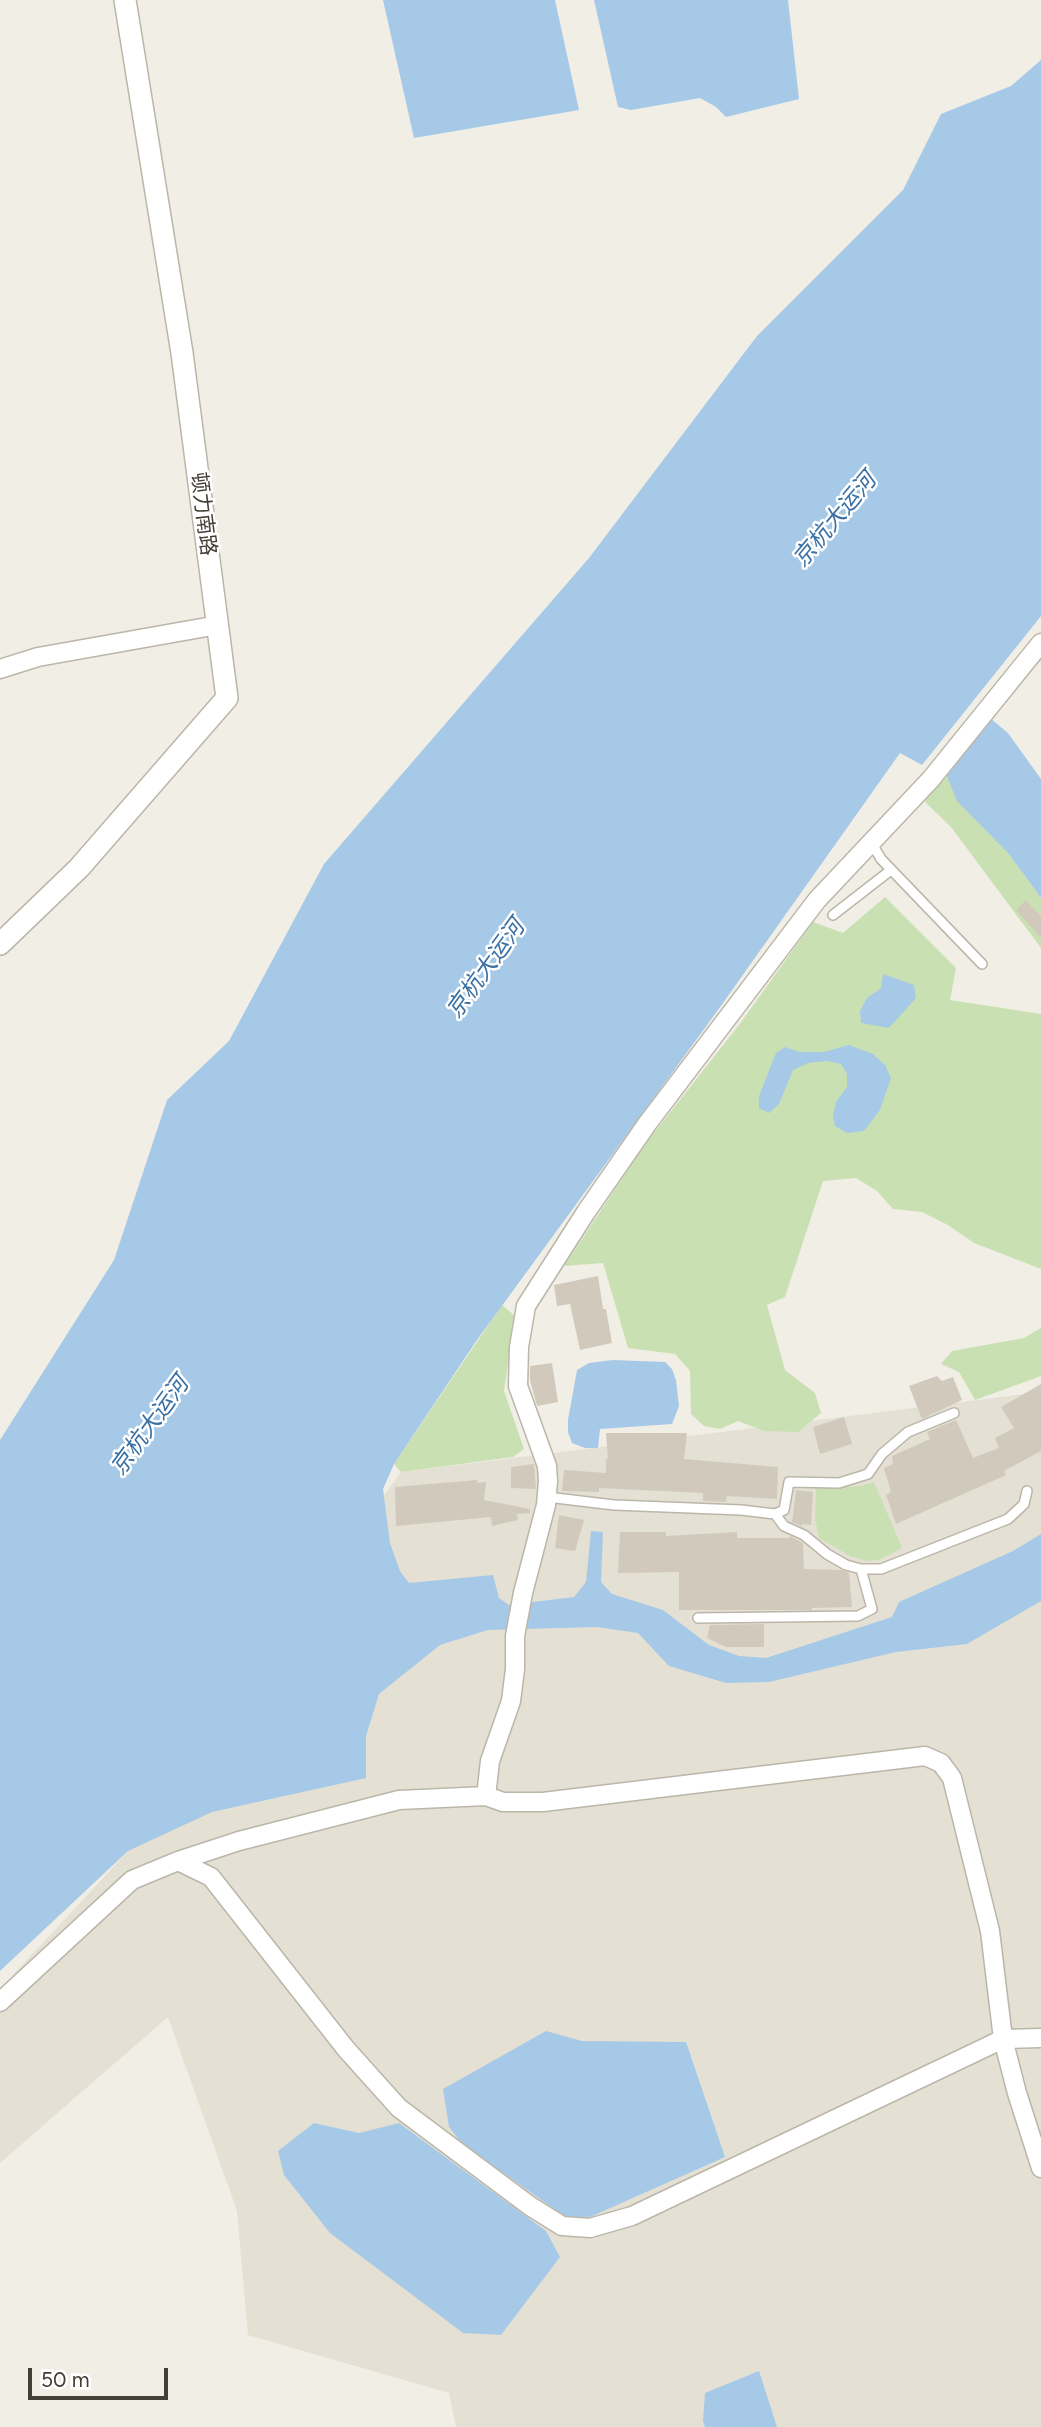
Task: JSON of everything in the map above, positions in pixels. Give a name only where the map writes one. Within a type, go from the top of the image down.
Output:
[{"type":"street","name":"顿力南路","points":[[0,944],[79,868],[228,698],[182,353],[125,0]]},
{"type":"street","points":[[0,669],[38,657],[218,625]]},
{"type":"street","points":[[486,1796],[490,1761],[511,1701],[515,1636],[547,1497],[547,1466],[517,1386],[519,1347],[526,1306],[586,1212],[655,1114],[817,900],[931,779],[1041,643]]},
{"type":"street","points":[[0,2002],[132,1881],[178,1861],[239,1841],[399,1800],[486,1796],[503,1802],[543,1802],[925,1756],[941,1763],[952,1778],[990,1931],[1003,2039],[1041,2168]]},
{"type":"street","points":[[178,1861],[211,1877],[346,2049],[399,2108],[562,2227],[590,2228],[632,2216],[1003,2039],[1041,2038]]},
{"type":"lane","points":[[871,842],[891,870],[982,964]]},
{"type":"lane","points":[[833,915],[891,870]]},
{"type":"lane","points":[[547,1497],[614,1505],[775,1514],[783,1510],[789,1482],[839,1483],[868,1474],[882,1454],[908,1432],[954,1413]]},
{"type":"lane","points":[[775,1514],[783,1526],[804,1535],[846,1565],[861,1569],[881,1569],[1008,1519],[1024,1504],[1027,1492]]},
{"type":"lane","points":[[698,1618],[858,1616],[872,1609],[861,1569]]},
{"type":"shaded area","points":[[1041,1392],[1041,2427],[456,2427],[449,2393],[248,2335],[237,2211],[168,2017],[0,2163],[0,1989],[128,1851],[401,1472]]},
{"type":"green space","points":[[940,759],[1041,898],[1041,948],[951,827],[925,802]]},
{"type":"green space","points":[[885,897],[956,968],[950,1000],[1041,1014],[1041,1269],[974,1243],[948,1225],[922,1212],[893,1209],[877,1191],[856,1178],[823,1181],[785,1297],[767,1305],[785,1370],[815,1393],[821,1413],[798,1432],[764,1431],[738,1421],[720,1429],[704,1426],[691,1414],[690,1371],[675,1354],[628,1348],[603,1263],[564,1266],[645,1144],[739,1025],[813,922],[843,933]]},
{"type":"green space","points":[[502,1305],[515,1316],[504,1391],[524,1449],[513,1457],[401,1472],[394,1464]]},
{"type":"green space","points":[[1041,1328],[1041,1376],[975,1400],[959,1372],[941,1364],[952,1351],[1024,1338]]},
{"type":"green space","points":[[874,1482],[902,1548],[879,1560],[868,1561],[850,1556],[819,1538],[815,1518],[816,1488],[860,1486]]},
{"type":"water","points":[[383,0],[555,0],[579,110],[414,138]]},
{"type":"water","points":[[594,0],[788,0],[799,99],[726,117],[716,107],[700,98],[631,110],[618,107]]},
{"type":"water","name":"京杭大运河","points":[[1041,60],[1041,616],[922,765],[900,753],[718,1010],[477,1340],[394,1464],[383,1489],[390,1543],[400,1571],[409,1583],[493,1575],[499,1598],[509,1605],[574,1597],[586,1582],[591,1531],[603,1532],[601,1582],[612,1594],[663,1610],[709,1645],[739,1656],[766,1658],[892,1617],[899,1602],[1013,1551],[1041,1534],[1041,1601],[967,1644],[896,1652],[769,1682],[726,1683],[669,1666],[638,1633],[597,1627],[488,1630],[440,1645],[379,1694],[366,1736],[366,1778],[212,1812],[128,1851],[0,1971],[0,1440],[114,1260],[167,1100],[229,1041],[324,864],[589,558],[757,336],[903,190],[941,114],[1011,86]]},
{"type":"water","points":[[979,709],[1008,733],[1041,779],[1041,898],[1008,853],[957,801],[940,759]]},
{"type":"water","points":[[883,974],[914,985],[916,998],[889,1028],[861,1023],[860,1011],[867,998],[881,988]]},
{"type":"water","points":[[849,1045],[873,1054],[885,1065],[891,1078],[880,1110],[864,1131],[847,1133],[835,1126],[833,1115],[836,1102],[847,1087],[847,1074],[841,1064],[827,1061],[808,1063],[793,1070],[779,1104],[769,1113],[759,1108],[759,1096],[776,1053],[785,1047],[799,1052],[824,1052]]},
{"type":"water","points":[[613,1360],[665,1362],[672,1369],[679,1406],[672,1424],[600,1429],[598,1448],[585,1448],[572,1443],[568,1420],[577,1370],[589,1363]]},
{"type":"water","points":[[546,2031],[582,2041],[686,2042],[725,2157],[590,2217],[566,2217],[463,2145],[449,2127],[443,2089]]},
{"type":"water","points":[[314,2123],[359,2133],[399,2123],[546,2231],[560,2257],[501,2335],[463,2333],[330,2233],[284,2175],[278,2151]]},
{"type":"water","points":[[759,2371],[777,2427],[705,2427],[705,2393]]},
{"type":"building","points":[[1026,900],[1041,917],[1041,938],[1016,910]]},
{"type":"building","points":[[598,1276],[612,1343],[580,1350],[570,1304],[557,1306],[554,1285]]},
{"type":"building","points":[[552,1363],[558,1402],[537,1406],[530,1380],[530,1366]]},
{"type":"building","points":[[937,1376],[942,1381],[953,1377],[962,1400],[922,1419],[909,1386]]},
{"type":"building","points":[[1041,1384],[1041,1451],[1004,1471],[1006,1475],[896,1524],[886,1495],[891,1492],[884,1468],[893,1464],[892,1456],[930,1439],[927,1432],[956,1420],[973,1458],[999,1448],[995,1438],[1014,1428],[1001,1407]]},
{"type":"building","points":[[844,1417],[852,1444],[820,1454],[813,1427]]},
{"type":"building","points":[[606,1433],[687,1433],[684,1459],[778,1467],[777,1499],[727,1496],[726,1502],[703,1501],[703,1493],[599,1488],[599,1492],[562,1491],[564,1470],[606,1473]]},
{"type":"building","points":[[534,1464],[536,1489],[511,1488],[511,1467]]},
{"type":"building","points":[[477,1480],[477,1483],[486,1482],[484,1500],[530,1509],[530,1513],[517,1514],[518,1520],[492,1526],[491,1517],[396,1526],[395,1487]]},
{"type":"building","points":[[796,1490],[813,1492],[811,1525],[802,1526],[792,1522]]},
{"type":"building","points":[[559,1515],[584,1520],[575,1551],[555,1548]]},
{"type":"building","points":[[620,1532],[666,1532],[666,1536],[737,1532],[737,1538],[790,1536],[803,1543],[804,1569],[841,1570],[849,1573],[852,1607],[812,1610],[679,1610],[679,1572],[618,1573]]},
{"type":"building","points":[[764,1624],[764,1647],[726,1647],[707,1638],[710,1625]]}]
